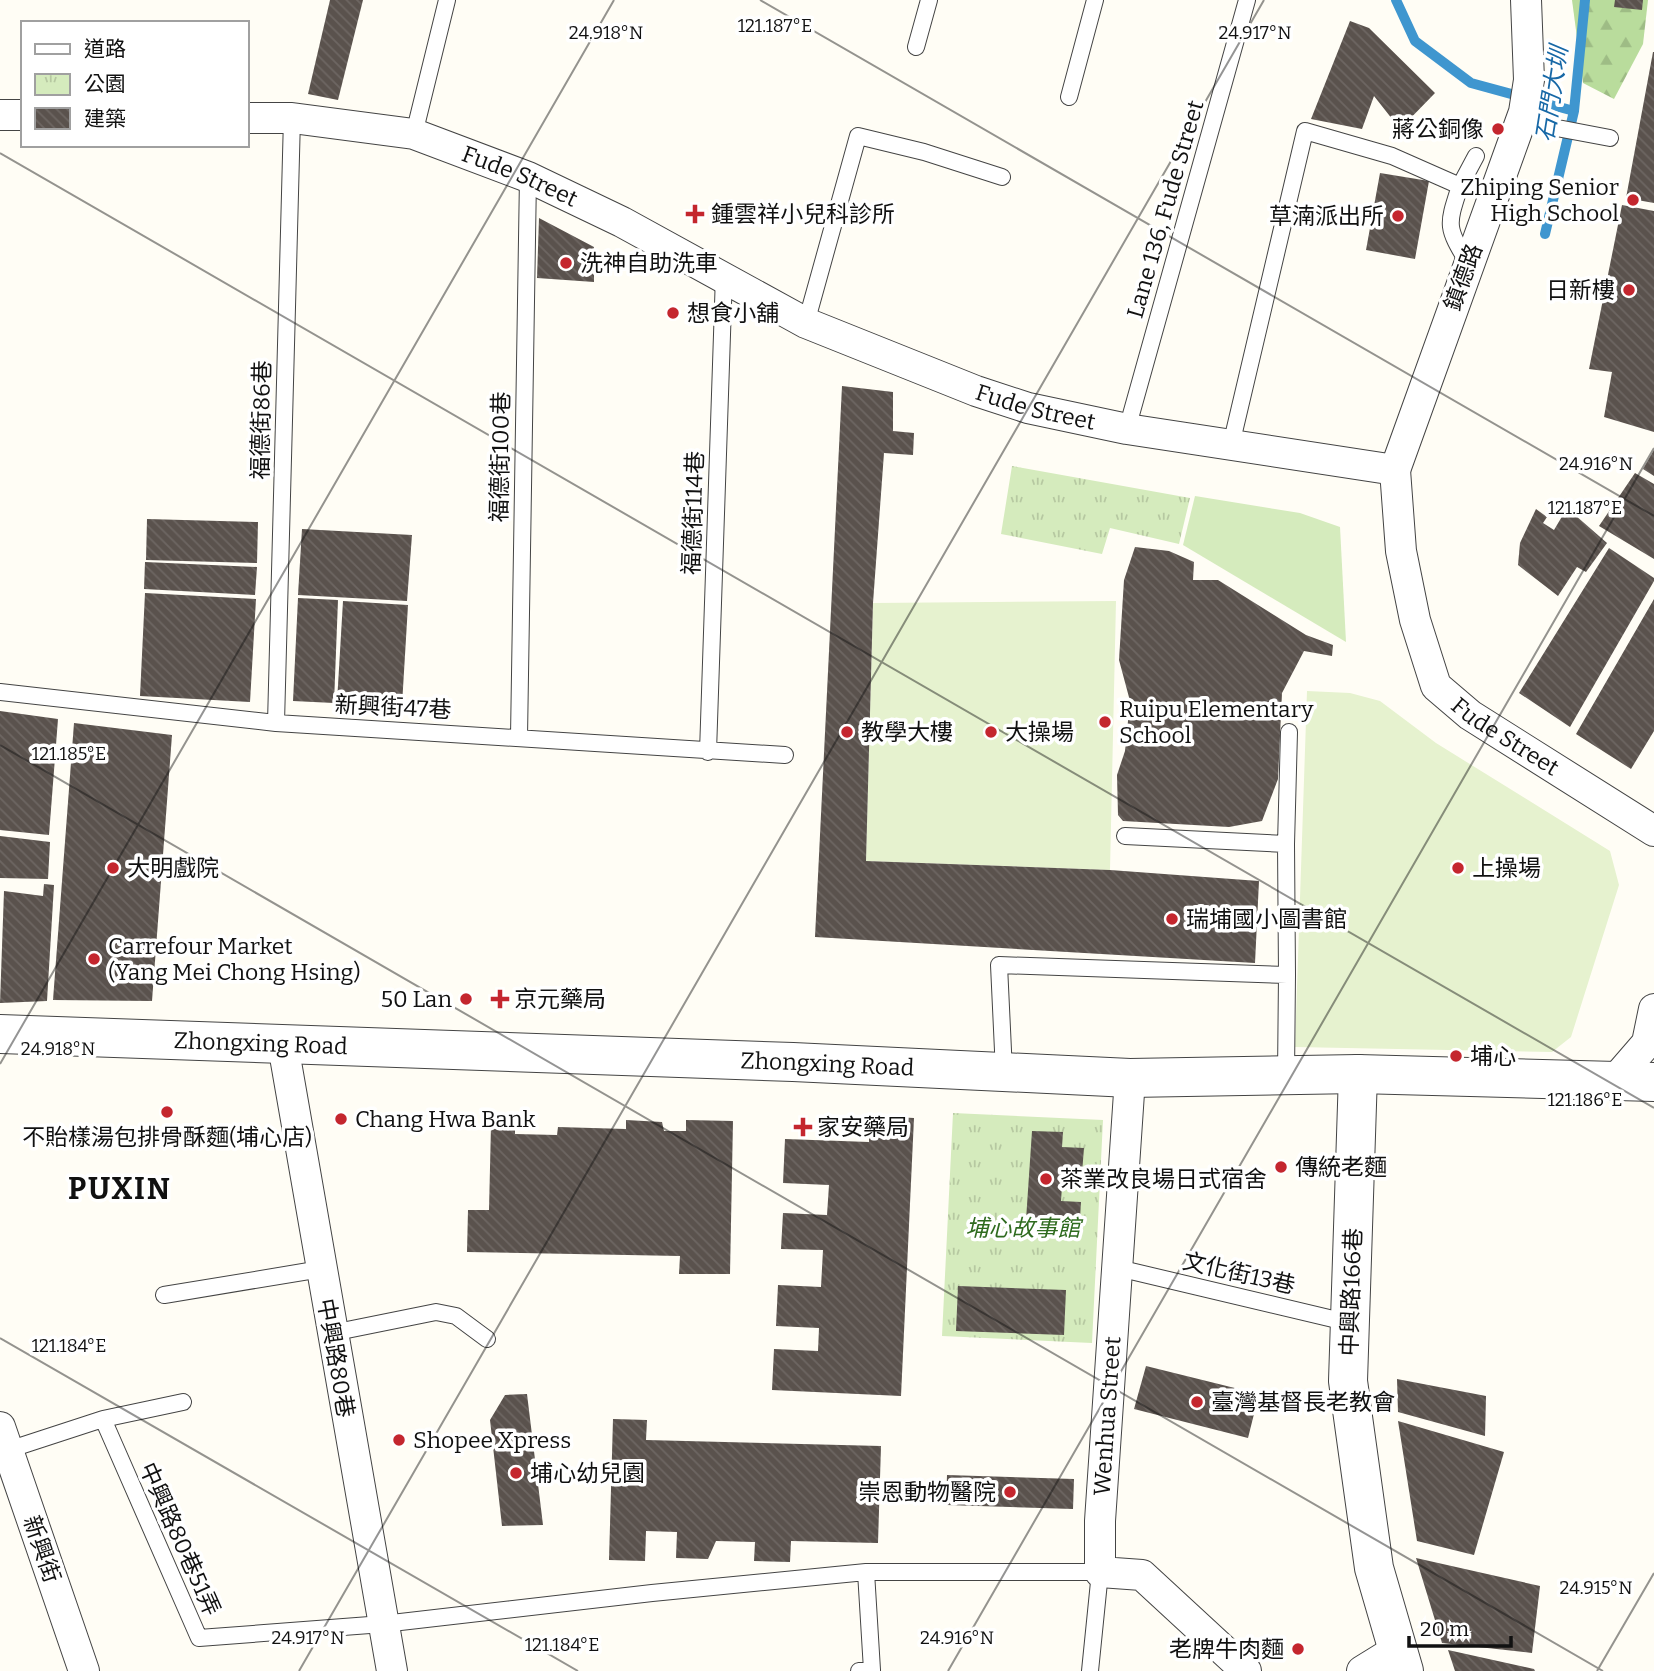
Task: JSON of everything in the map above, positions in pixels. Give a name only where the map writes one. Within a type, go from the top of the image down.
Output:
[{"type":"street","name":"鎮德路","points":[[1395,470],[1522,116],[1529,80],[1526,0]]},
{"type":"street","points":[[0,115],[21,115]]},
{"type":"street","name":"Fude Street","points":[[248,118],[292,118],[414,134],[528,177],[724,275],[806,323],[976,391],[1028,408],[1127,429],[1395,470],[1404,562],[1415,620],[1436,686],[1470,715],[1654,831]]},
{"type":"street","points":[[1615,1080],[1647,1043],[1654,1009]]},
{"type":"street","name":"Zhongxing Road","points":[[0,1034],[1130,1078],[1358,1074],[1654,1082]]},
{"type":"street","name":"中興路80巷","points":[[282,1045],[392,1671]]},
{"type":"street","name":"中興路166巷","points":[[1358,1074],[1348,1381],[1374,1569],[1400,1661]]},
{"type":"street","name":"Wenhua Street","points":[[1100,1572],[1100,1521],[1130,1078]]},
{"type":"street","name":"新興街","points":[[3,1443],[84,1671]]},
{"type":"street","points":[[1100,1572],[1142,1575],[1246,1671]]},
{"type":"street","points":[[1362,1671],[1400,1661]]},
{"type":"lane","points":[[414,134],[447,0]]},
{"type":"lane","points":[[916,47],[929,0]]},
{"type":"lane","points":[[1069,97],[1095,0]]},
{"type":"lane","name":"Lane 136, Fude Street","points":[[1127,429],[1247,0]]},
{"type":"lane","points":[[1522,116],[1553,127],[1611,138]]},
{"type":"lane","name":"福德街86巷","points":[[276,723],[292,118]]},
{"type":"lane","points":[[1231,445],[1305,131],[1392,156],[1460,187]]},
{"type":"lane","points":[[806,323],[858,136],[924,152],[1002,177]]},
{"type":"lane","points":[[1468,263],[1456,242],[1449,220],[1460,187],[1476,156]]},
{"type":"lane","name":"福德街100巷","points":[[519,737],[528,177]]},
{"type":"lane","name":"福德街114巷","points":[[708,752],[724,275]]},
{"type":"lane","name":"新興街47巷","points":[[0,692],[276,723],[785,755]]},
{"type":"lane","points":[[1286,1077],[1289,732]]},
{"type":"lane","points":[[1125,836],[1286,844]]},
{"type":"lane","points":[[1004,1072],[999,965],[1287,975]]},
{"type":"lane","name":"文化街13巷","points":[[1118,1268],[1350,1323]]},
{"type":"lane","points":[[164,1295],[321,1269]]},
{"type":"lane","points":[[332,1333],[436,1312],[456,1316],[487,1339]]},
{"type":"lane","points":[[3,1443],[183,1402]]},
{"type":"lane","name":"中興路80巷51弄","points":[[103,1419],[199,1638],[383,1624]]},
{"type":"lane","points":[[859,1671],[872,1670],[866,1572]]},
{"type":"lane","points":[[383,1624],[652,1592],[866,1572],[1100,1572],[1090,1671]]},
{"type":"green space","points":[[1572,0],[1648,0],[1643,44],[1614,99],[1583,83]]},
{"type":"green space","points":[[1012,466],[1190,498],[1179,544],[1110,528],[1102,554],[1001,534]]},
{"type":"green space","points":[[1195,496],[1300,513],[1340,527],[1346,642],[1183,545]]},
{"type":"green space","name":"大操場","points":[[1116,601],[1110,870],[866,861],[873,603]]},
{"type":"green space","name":"上操場","points":[[1307,691],[1350,693],[1380,701],[1436,743],[1610,851],[1619,885],[1571,1037],[1552,1052],[1295,1047]]},
{"type":"green space","name":"埔心故事館","points":[[953,1113],[1103,1120],[1092,1343],[942,1336]]},
{"type":"building","points":[[330,0],[363,0],[338,100],[308,94]]},
{"type":"building","points":[[1615,0],[1643,0],[1642,10],[1614,7]]},
{"type":"building","points":[[1350,21],[1369,28],[1435,93],[1400,129],[1374,96],[1362,129],[1311,119]]},
{"type":"building","points":[[1654,52],[1654,203],[1626,198]]},
{"type":"building","name":"草湳派出所","points":[[1380,173],[1429,181],[1415,259],[1366,250]]},
{"type":"building","name":"日新樓","points":[[1622,205],[1654,211],[1654,432],[1604,417],[1612,372],[1589,369]]},
{"type":"building","name":"洗神自助洗車","points":[[539,218],[594,247],[594,282],[537,278]]},
{"type":"building","name":"教學大樓","points":[[842,386],[893,392],[893,431],[914,433],[913,455],[884,453],[873,603],[866,861],[1110,870],[1259,881],[1255,963],[815,937]]},
{"type":"building","points":[[1654,450],[1654,476],[1643,469]]},
{"type":"building","points":[[1635,473],[1654,484],[1654,559],[1599,526]]},
{"type":"building","points":[[1567,508],[1607,543],[1586,572],[1577,567],[1558,596],[1518,565],[1520,543],[1536,509],[1547,517],[1543,523],[1554,530]]},
{"type":"building","points":[[147,519],[258,522],[257,563],[146,560]]},
{"type":"building","points":[[302,529],[412,535],[407,601],[298,595]]},
{"type":"building","points":[[1135,547],[1169,551],[1194,562],[1193,580],[1218,580],[1306,635],[1333,645],[1332,656],[1304,651],[1282,693],[1278,779],[1262,821],[1229,827],[1123,821],[1118,815],[1117,775],[1125,751],[1130,701],[1119,660],[1124,580]]},
{"type":"building","points":[[1609,548],[1654,578],[1654,581],[1570,727],[1519,693]]},
{"type":"building","points":[[145,562],[257,567],[255,595],[144,589]]},
{"type":"building","points":[[145,593],[256,599],[250,702],[140,696]]},
{"type":"building","points":[[298,598],[338,600],[334,703],[293,701]]},
{"type":"building","points":[[1654,599],[1654,731],[1631,769],[1576,734]]},
{"type":"building","points":[[343,601],[408,605],[402,705],[337,702]]},
{"type":"building","points":[[0,711],[58,719],[49,835],[0,830]]},
{"type":"building","name":"大明戲院","points":[[74,723],[172,735],[152,1001],[53,1000]]},
{"type":"building","points":[[0,836],[50,842],[48,879],[0,878]]},
{"type":"building","points":[[44,884],[54,885],[47,1001],[0,1003],[4,891],[43,896]]},
{"type":"building","points":[[876,1116],[914,1118],[901,1396],[772,1390],[774,1349],[818,1351],[819,1328],[776,1326],[778,1285],[821,1287],[823,1250],[781,1249],[783,1213],[827,1215],[829,1185],[783,1183],[785,1139],[869,1142],[869,1131],[875,1131]]},
{"type":"building","points":[[626,1120],[662,1122],[664,1131],[686,1131],[686,1120],[733,1121],[730,1274],[679,1274],[680,1256],[467,1252],[468,1210],[489,1210],[491,1125],[515,1126],[515,1134],[557,1135],[558,1127],[626,1129]]},
{"type":"building","name":"茶業改良場日式宿舍","points":[[1032,1131],[1063,1132],[1062,1147],[1084,1148],[1082,1173],[1063,1172],[1061,1201],[1081,1202],[1080,1218],[1063,1217],[1062,1223],[1026,1220]]},
{"type":"building","points":[[958,1286],[1066,1290],[1064,1335],[956,1331]]},
{"type":"building","name":"臺灣基督長老教會","points":[[1146,1366],[1259,1394],[1248,1438],[1134,1409]]},
{"type":"building","points":[[1397,1379],[1486,1396],[1485,1436],[1398,1412]]},
{"type":"building","name":"埔心幼兒園","points":[[527,1394],[543,1525],[502,1526],[490,1420],[505,1395]]},
{"type":"building","points":[[613,1419],[647,1420],[646,1440],[881,1446],[878,1543],[791,1541],[790,1562],[754,1561],[755,1542],[716,1541],[708,1559],[676,1558],[677,1532],[646,1531],[645,1561],[609,1560]]},
{"type":"building","points":[[1398,1421],[1504,1452],[1474,1555],[1417,1541]]},
{"type":"building","name":"崇恩動物醫院","points":[[947,1475],[1074,1479],[1073,1509],[946,1505]]},
{"type":"building","points":[[1416,1558],[1540,1586],[1532,1653],[1442,1643]]},
{"type":"building","points":[[1448,1650],[1534,1669],[1535,1671],[1455,1671]]},
{"type":"waterway","points":[[1396,0],[1415,41],[1471,83],[1574,111]]},
{"type":"waterway","name":"石門大圳","points":[[1545,234],[1574,111],[1585,0]]},
{"type":"place","name":"蔣公銅像","points":[[1498,129]]},
{"type":"place","name":"Zhiping Senior High School","points":[[1633,200]]},
{"type":"place","name":"鍾雲祥小兒科診所","points":[[695,214]]},
{"type":"place","name":"草湳派出所","points":[[1398,216]]},
{"type":"place","name":"洗神自助洗車","points":[[566,263]]},
{"type":"place","name":"日新樓","points":[[1629,290]]},
{"type":"place","name":"想食小舖","points":[[673,313]]},
{"type":"place","name":"Ruipu Elementary School","points":[[1105,722]]},
{"type":"place","name":"教學大樓","points":[[847,732]]},
{"type":"place","name":"大操場","points":[[991,732]]},
{"type":"place","name":"大明戲院","points":[[113,868]]},
{"type":"place","name":"上操場","points":[[1458,868]]},
{"type":"place","name":"瑞埔國小圖書館","points":[[1172,919]]},
{"type":"place","name":"Carrefour Market (Yang Mei Chong Hsing)","points":[[94,959]]},
{"type":"place","name":"50 Lan","points":[[466,999]]},
{"type":"place","name":"京元藥局","points":[[500,999]]},
{"type":"place","name":"埔心","points":[[1456,1056]]},
{"type":"place","name":"不貽樣湯包排骨酥麵(埔心店)","points":[[167,1112]]},
{"type":"place","name":"Chang Hwa Bank","points":[[341,1119]]},
{"type":"place","name":"家安藥局","points":[[803,1127]]},
{"type":"place","name":"傳統老麵","points":[[1281,1167]]},
{"type":"place","name":"茶業改良場日式宿舍","points":[[1046,1179]]},
{"type":"place","name":"臺灣基督長老教會","points":[[1197,1402]]},
{"type":"place","name":"Shopee Xpress","points":[[399,1440]]},
{"type":"place","name":"埔心幼兒園","points":[[516,1473]]},
{"type":"place","name":"崇恩動物醫院","points":[[1010,1492]]},
{"type":"place","name":"老牌牛肉麵","points":[[1298,1649]]},
{"type":"district","name":"PUXIN","points":[[120,1189]]}]
